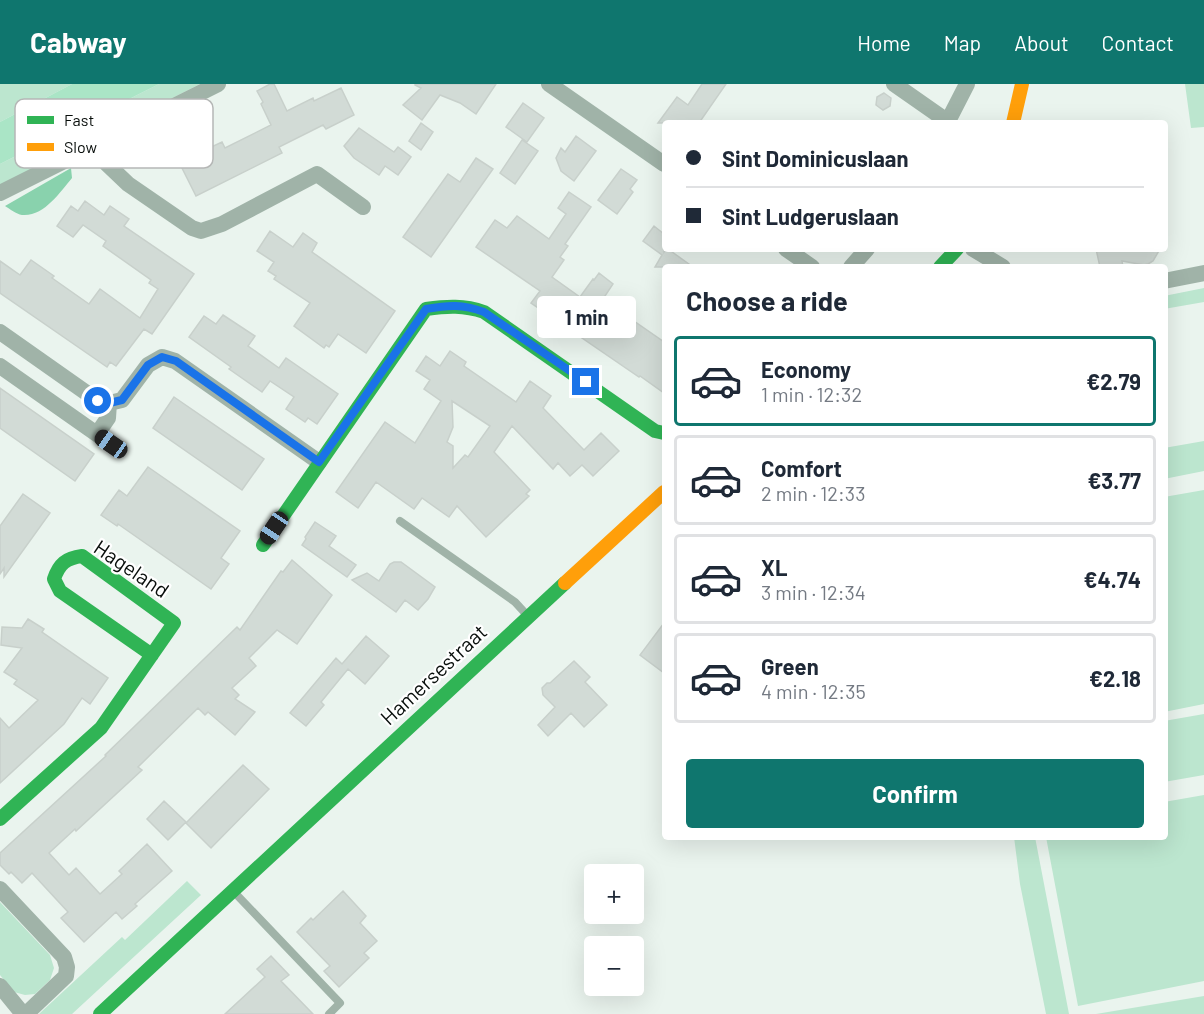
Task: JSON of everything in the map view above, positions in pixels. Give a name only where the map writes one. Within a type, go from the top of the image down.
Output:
[{"type":"street","points":[[188,99],[218,84]]},
{"type":"street","points":[[549,84],[662,163]]},
{"type":"street","points":[[894,84],[944,120]]},
{"type":"street","points":[[948,120],[967,84]]},
{"type":"street","points":[[1014,120],[1022,84]]},
{"type":"street","points":[[0,193],[50,168]]},
{"type":"street","points":[[111,168],[128,184],[192,228],[201,231],[222,224],[317,174],[363,207]]},
{"type":"street","points":[[790,252],[808,264]]},
{"type":"street","points":[[854,264],[864,252]]},
{"type":"street","points":[[943,264],[954,252]]},
{"type":"street","points":[[978,252],[998,264]]},
{"type":"street","points":[[1168,280],[1204,273]]},
{"type":"street","points":[[263,545],[426,309],[445,305],[467,306],[484,312],[655,431],[662,433]]},
{"type":"street","points":[[0,332],[105,404],[122,400],[148,365],[162,357],[176,361],[319,462]]},
{"type":"street","points":[[0,366],[111,444]]},
{"type":"street","points":[[97,434],[108,418],[109,403]]},
{"type":"street","name":"Hamersestraat","points":[[100,1014],[662,494]]},
{"type":"street","name":"Hageland","points":[[0,819],[101,728],[152,656],[174,622],[82,556],[70,557],[58,565],[54,579],[60,591],[152,656]]},
{"type":"street","points":[[0,888],[64,957],[68,967],[66,976],[25,1014],[0,987]]},
{"type":"lane","points":[[400,521],[515,602],[528,616]]},
{"type":"lane","points":[[234,892],[340,1003],[329,1014]]},
{"type":"shaded area","points":[[0,84],[72,84],[44,99],[15,99],[15,114],[0,122]]},
{"type":"shaded area","points":[[72,84],[159,84],[129,99],[44,99]]},
{"type":"shaded area","points":[[159,84],[200,84],[170,99],[129,99]]},
{"type":"shaded area","points":[[1185,84],[1204,84],[1204,127],[1191,128]]},
{"type":"shaded area","points":[[15,114],[15,156],[0,164],[0,122]]},
{"type":"shaded area","points":[[15,156],[15,168],[34,168],[0,185],[0,164]]},
{"type":"shaded area","points":[[71,168],[72,178],[44,208],[30,215],[22,215],[5,206]]},
{"type":"shaded area","points":[[1204,288],[1204,302],[1168,308],[1168,295]]},
{"type":"shaded area","points":[[1204,441],[1204,471],[1168,478],[1168,447]]},
{"type":"shaded area","points":[[1204,490],[1204,704],[1168,711],[1168,496]]},
{"type":"shaded area","points":[[1204,714],[1204,775],[1168,781],[1168,720]]},
{"type":"shaded area","points":[[1204,795],[1204,981],[1078,1006],[1047,840],[1168,840],[1168,801]]},
{"type":"shaded area","points":[[1014,840],[1036,840],[1069,1014],[1046,1014],[1020,884]]},
{"type":"shaded area","points":[[187,881],[201,895],[72,1014],[39,1014],[122,937],[125,940]]},
{"type":"shaded area","points":[[0,902],[50,955],[54,968],[50,980],[35,994],[25,995],[14,992],[0,975]]},
{"type":"shaded area","points":[[1204,996],[1204,1014],[1096,1014]]},
{"type":"building","points":[[274,84],[287,111],[341,88],[354,115],[326,129],[323,125],[279,147],[282,153],[196,196],[182,168],[213,168],[213,146],[222,142],[225,148],[271,125],[257,91]]},
{"type":"building","points":[[415,84],[496,84],[476,114],[460,103],[440,95],[422,120],[403,105],[421,88]]},
{"type":"building","points":[[702,84],[726,84],[701,120],[662,120],[662,123],[658,123],[677,97],[688,105]]},
{"type":"building","points":[[884,93],[891,98],[890,106],[883,110],[876,105],[877,97]]},
{"type":"building","points":[[523,103],[544,118],[527,142],[506,127]]},
{"type":"building","points":[[421,123],[433,132],[421,150],[409,141]]},
{"type":"building","points":[[359,128],[394,152],[398,147],[411,157],[398,175],[385,166],[379,175],[354,158],[344,146]]},
{"type":"building","points":[[576,136],[596,151],[574,181],[561,171],[556,158],[561,148],[565,152]]},
{"type":"building","points":[[522,140],[538,151],[515,184],[500,173]]},
{"type":"building","points":[[476,158],[493,169],[431,257],[403,237],[448,174],[460,182]]},
{"type":"building","points":[[621,169],[637,180],[630,189],[633,192],[617,214],[598,200]]},
{"type":"building","points":[[569,192],[591,207],[565,244],[568,246],[560,257],[564,260],[552,277],[580,297],[599,273],[613,284],[597,308],[625,327],[631,319],[662,341],[662,392],[531,303],[540,291],[476,247],[495,220],[507,228],[517,216],[549,239],[566,214],[558,208]]},
{"type":"building","points":[[85,201],[104,215],[110,206],[129,219],[124,226],[194,274],[152,334],[144,329],[116,366],[110,362],[107,367],[0,293],[0,261],[20,275],[31,260],[89,304],[100,289],[140,318],[158,289],[149,283],[151,280],[103,246],[106,241],[83,225],[73,237],[57,226],[71,206],[78,211]]},
{"type":"building","points":[[654,226],[662,232],[662,252],[672,252],[689,264],[662,264],[662,267],[655,267],[662,255],[643,241]]},
{"type":"building","points":[[270,231],[293,247],[303,233],[317,243],[312,252],[395,311],[366,353],[338,334],[329,347],[326,345],[324,348],[294,326],[310,303],[274,279],[276,276],[268,271],[274,262],[257,251]]},
{"type":"building","points":[[1097,252],[1158,252],[1153,261],[1148,264],[1122,261],[1122,264],[1099,264]]},
{"type":"building","points":[[223,315],[255,336],[248,346],[279,368],[286,358],[338,394],[317,424],[308,418],[305,422],[286,409],[294,397],[270,381],[262,392],[189,337],[204,316],[216,324]]},
{"type":"building","points":[[450,351],[466,362],[464,366],[516,402],[530,381],[551,396],[543,408],[584,450],[601,433],[619,451],[593,476],[582,465],[570,476],[558,463],[553,469],[512,426],[494,452],[530,490],[526,494],[529,496],[486,537],[457,506],[449,517],[422,498],[414,509],[376,482],[358,508],[336,492],[385,422],[415,443],[441,401],[424,389],[430,380],[416,371],[426,356],[440,366]],"holes":[[[452,401],[490,426],[468,457],[465,455],[453,468],[453,446],[447,442],[453,427]]]},
{"type":"building","points":[[0,388],[94,454],[75,481],[0,428]]},
{"type":"building","points":[[174,397],[264,459],[242,490],[153,428]]},
{"type":"building","points":[[148,467],[240,531],[221,558],[229,564],[211,589],[118,524],[117,526],[101,515],[119,490],[127,496]]},
{"type":"building","points":[[23,494],[50,513],[4,577],[4,568],[0,574],[0,526]]},
{"type":"building","points":[[315,522],[336,536],[329,546],[356,565],[347,577],[302,545]]},
{"type":"building","points":[[292,560],[332,595],[297,644],[277,630],[249,658],[256,666],[232,688],[239,695],[235,699],[255,712],[235,735],[208,712],[205,715],[198,708],[138,767],[142,770],[49,853],[69,875],[76,868],[100,894],[122,874],[119,871],[147,844],[172,871],[135,904],[137,906],[122,919],[116,912],[84,942],[61,918],[68,912],[32,873],[22,883],[0,865],[0,853],[106,756],[237,627],[240,630],[281,571],[283,572]]},
{"type":"building","points":[[401,562],[435,587],[418,610],[405,600],[396,612],[352,580],[367,573],[379,581],[390,564]]},
{"type":"building","points":[[28,619],[44,629],[42,632],[108,678],[90,704],[82,698],[64,724],[0,783],[0,718],[9,728],[38,700],[14,684],[17,680],[4,672],[22,648],[1,645],[2,627],[22,628]]},
{"type":"building","points":[[662,626],[662,672],[640,655]]},
{"type":"building","points":[[366,636],[389,656],[365,684],[348,669],[321,702],[324,705],[306,726],[290,713],[336,658],[342,664]]},
{"type":"building","points":[[574,661],[590,677],[585,682],[607,705],[584,727],[571,713],[548,736],[538,725],[555,707],[543,695],[542,688]]},
{"type":"building","points":[[243,765],[269,789],[211,848],[186,823]]},
{"type":"building","points":[[164,801],[186,822],[168,840],[147,819]]},
{"type":"building","points":[[343,891],[366,916],[360,923],[377,941],[364,953],[369,958],[339,987],[324,971],[330,966],[297,932]]},
{"type":"building","points":[[271,956],[289,975],[281,981],[313,1014],[225,1014],[265,977],[257,969]]},
{"type":"traffic: fast","points":[[943,264],[954,252]]},
{"type":"traffic: fast","points":[[263,545],[426,309],[455,307],[484,312],[655,431],[662,433]]},
{"type":"traffic: fast","points":[[0,819],[101,728],[174,623],[82,556],[72,558],[58,569],[54,579],[60,591],[152,655]]},
{"type":"traffic: fast","points":[[100,1014],[565,583]]},
{"type":"traffic: slow","points":[[1014,120],[1022,84]]},
{"type":"traffic: slow","points":[[565,583],[662,494]]},
{"type":"route","points":[[98,401],[105,404],[122,400],[148,365],[162,357],[176,361],[319,462],[426,309],[445,305],[467,306],[484,312],[586,382]]}]
